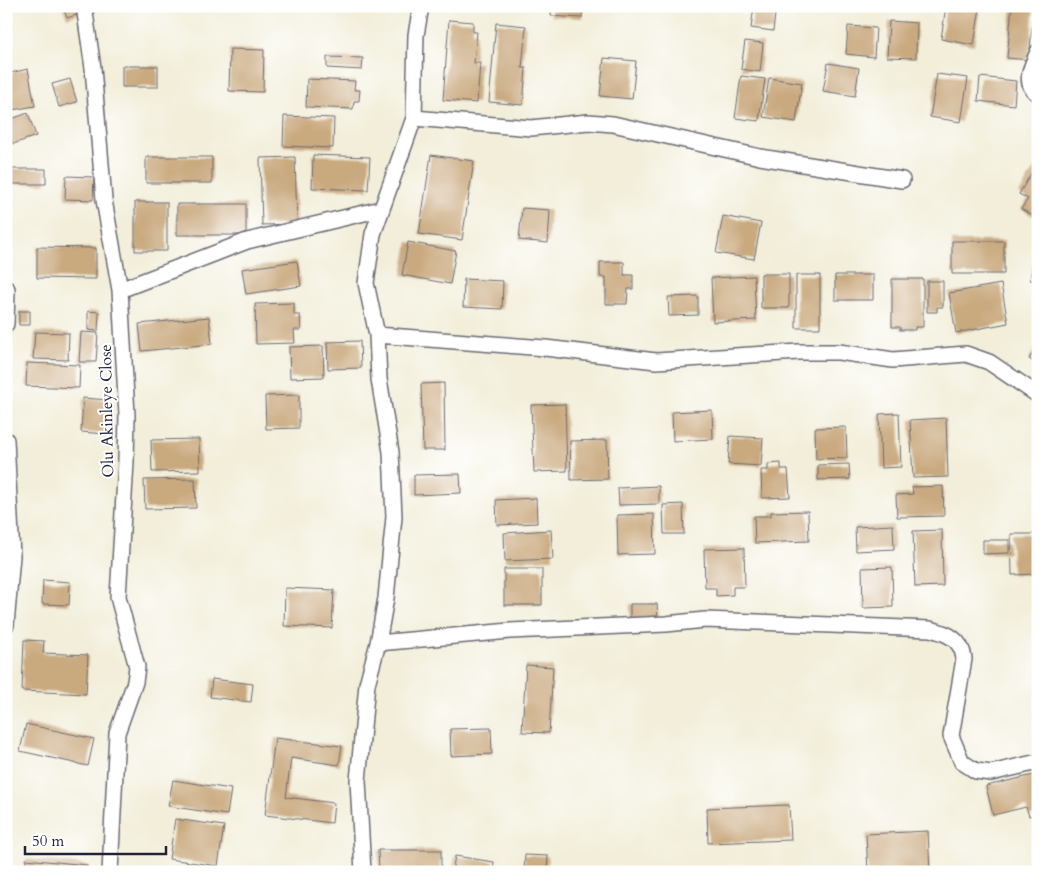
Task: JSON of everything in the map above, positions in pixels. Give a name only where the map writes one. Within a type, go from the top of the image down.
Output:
[{"type":"street","name":"Olu Akinleye Close","points":[[84,6],[93,68],[104,200],[120,290],[127,415],[118,597],[137,667],[136,682],[117,733],[110,872]]},
{"type":"street","points":[[363,872],[358,781],[366,684],[378,644],[386,598],[394,517],[390,452],[379,379],[377,335],[366,283],[373,234],[414,118],[416,35],[421,6]]},
{"type":"street","points":[[1038,52],[1030,68],[1028,81],[1033,91],[1038,94]]},
{"type":"street","points":[[414,118],[531,128],[588,122],[613,124],[760,157],[902,180]]},
{"type":"street","points":[[120,290],[247,241],[382,209]]},
{"type":"street","points":[[6,324],[7,289]]},
{"type":"street","points":[[377,335],[545,348],[656,361],[799,352],[839,352],[894,360],[966,354],[989,362],[1038,395]]},
{"type":"street","points":[[6,440],[12,556],[6,625]]},
{"type":"street","points":[[378,644],[510,631],[666,624],[705,620],[930,629],[954,638],[963,648],[964,659],[951,736],[962,762],[976,772],[991,773],[1038,762]]},
{"type":"building","points":[[80,6],[82,13],[67,18],[63,7]]},
{"type":"building","points":[[552,6],[583,6],[582,18],[551,16]]},
{"type":"building","points":[[754,6],[776,6],[773,31],[751,28]]},
{"type":"building","points":[[946,6],[980,8],[974,45],[941,39]]},
{"type":"building","points":[[1012,6],[1034,6],[1029,60],[1007,58]]},
{"type":"building","points":[[449,20],[473,22],[473,32],[477,32],[474,63],[480,63],[477,103],[443,100]]},
{"type":"building","points":[[889,21],[917,23],[916,58],[887,57]]},
{"type":"building","points":[[496,23],[526,26],[522,68],[526,68],[523,105],[489,102]]},
{"type":"building","points":[[848,26],[876,28],[874,57],[846,54]]},
{"type":"building","points":[[745,41],[763,43],[760,72],[741,69]]},
{"type":"building","points":[[230,49],[264,50],[263,92],[229,91]]},
{"type":"building","points":[[327,57],[363,58],[362,70],[327,68]]},
{"type":"building","points":[[604,58],[636,61],[632,99],[600,96]]},
{"type":"building","points":[[828,63],[859,68],[855,96],[823,91]]},
{"type":"building","points":[[122,66],[158,66],[158,87],[122,87]]},
{"type":"building","points":[[28,69],[35,106],[6,111],[6,74]]},
{"type":"building","points":[[937,74],[968,78],[961,122],[930,117]]},
{"type":"building","points":[[741,76],[765,79],[759,121],[735,118]]},
{"type":"building","points":[[980,77],[1016,81],[1014,105],[978,101]]},
{"type":"building","points":[[769,78],[802,83],[796,122],[763,117]]},
{"type":"building","points":[[70,79],[77,102],[59,107],[52,84]]},
{"type":"building","points":[[307,79],[355,81],[354,90],[360,90],[359,101],[354,101],[353,109],[306,107]]},
{"type":"building","points":[[28,113],[36,136],[13,144],[6,121]]},
{"type":"building","points":[[284,116],[334,118],[333,148],[283,146]]},
{"type":"building","points":[[313,155],[370,157],[368,190],[312,188]]},
{"type":"building","points":[[431,155],[474,161],[462,240],[419,234]]},
{"type":"building","points":[[146,157],[212,157],[212,183],[146,183]]},
{"type":"building","points":[[295,157],[297,224],[262,225],[260,158]]},
{"type":"building","points":[[1036,165],[1038,166],[1038,219],[1021,209],[1028,199],[1019,194]]},
{"type":"building","points":[[12,169],[46,169],[46,184],[12,184]]},
{"type":"building","points":[[66,176],[94,177],[93,200],[65,199]]},
{"type":"building","points":[[135,202],[167,202],[167,251],[135,251]]},
{"type":"building","points":[[177,204],[246,204],[246,235],[177,235]]},
{"type":"building","points":[[522,208],[550,210],[548,243],[519,240]]},
{"type":"building","points":[[723,216],[761,223],[754,259],[716,253]]},
{"type":"building","points":[[952,241],[1004,241],[1004,274],[952,274]]},
{"type":"building","points":[[408,242],[456,251],[450,284],[402,275]]},
{"type":"building","points":[[37,247],[96,248],[96,279],[37,278]]},
{"type":"building","points":[[1035,249],[1038,249],[1038,281],[1030,280]]},
{"type":"building","points":[[297,261],[301,286],[246,294],[242,269]]},
{"type":"building","points":[[600,262],[624,262],[624,275],[633,275],[633,289],[628,289],[627,304],[606,304],[606,277],[600,277]]},
{"type":"building","points":[[761,274],[789,274],[789,308],[761,308]]},
{"type":"building","points":[[796,275],[820,275],[820,328],[796,328]]},
{"type":"building","points":[[835,275],[873,275],[873,300],[835,300]]},
{"type":"building","points":[[754,276],[756,320],[713,322],[711,278]]},
{"type":"building","points":[[464,279],[503,281],[502,309],[463,307]]},
{"type":"building","points":[[892,279],[923,279],[923,327],[915,327],[915,330],[900,330],[900,327],[892,327]]},
{"type":"building","points":[[927,281],[943,281],[943,307],[937,307],[937,312],[927,312]]},
{"type":"building","points":[[1001,284],[1008,323],[956,333],[949,293]]},
{"type":"building","points":[[698,296],[698,315],[669,316],[668,297]]},
{"type":"building","points":[[294,303],[294,315],[300,315],[301,330],[294,330],[295,343],[256,344],[255,304]]},
{"type":"building","points":[[19,311],[30,311],[30,325],[19,325]]},
{"type":"building","points":[[88,311],[99,312],[98,331],[88,330]]},
{"type":"building","points":[[209,317],[212,344],[142,351],[139,324]]},
{"type":"building","points":[[35,332],[69,333],[68,360],[33,359]]},
{"type":"building","points":[[81,332],[98,333],[96,362],[79,362]]},
{"type":"building","points":[[360,341],[361,368],[328,369],[327,342]]},
{"type":"building","points":[[1038,344],[1038,365],[1029,359]]},
{"type":"building","points":[[323,346],[324,377],[290,378],[289,347]]},
{"type":"building","points":[[27,363],[80,365],[79,388],[26,386]]},
{"type":"building","points":[[444,383],[445,450],[423,450],[421,384]]},
{"type":"building","points":[[299,395],[299,428],[266,429],[265,396]]},
{"type":"building","points":[[83,398],[108,400],[106,434],[81,432]]},
{"type":"building","points":[[565,404],[567,471],[534,472],[531,405]]},
{"type":"building","points":[[712,410],[713,439],[673,441],[672,412]]},
{"type":"building","points":[[899,413],[901,467],[881,468],[879,414]]},
{"type":"building","points":[[946,418],[948,477],[913,478],[910,420]]},
{"type":"building","points":[[846,427],[847,458],[816,459],[815,428]]},
{"type":"building","points":[[730,436],[763,438],[761,466],[728,464]]},
{"type":"building","points":[[199,439],[200,471],[152,472],[151,440]]},
{"type":"building","points":[[607,440],[608,479],[571,480],[570,441]]},
{"type":"building","points":[[781,463],[781,469],[788,469],[790,497],[762,498],[761,470],[768,470],[768,464]]},
{"type":"building","points":[[849,464],[850,479],[818,480],[818,465]]},
{"type":"building","points":[[460,474],[461,493],[414,495],[414,475]]},
{"type":"building","points":[[195,479],[196,508],[145,509],[144,480]]},
{"type":"building","points":[[659,486],[659,504],[619,505],[618,488]]},
{"type":"building","points":[[943,486],[944,516],[897,517],[896,495],[913,494],[912,487]]},
{"type":"building","points":[[536,498],[537,523],[497,525],[496,500]]},
{"type":"building","points":[[683,504],[684,534],[664,534],[663,505]]},
{"type":"building","points":[[808,511],[809,541],[755,543],[754,516],[771,516],[771,512]]},
{"type":"building","points":[[654,514],[655,554],[618,555],[617,515]]},
{"type":"building","points":[[893,525],[894,549],[856,551],[855,527]]},
{"type":"building","points":[[551,530],[553,559],[505,561],[504,533]]},
{"type":"building","points":[[942,530],[943,586],[915,587],[913,531]]},
{"type":"building","points":[[1011,534],[1038,534],[1038,574],[1012,575]]},
{"type":"building","points":[[983,540],[1009,540],[1009,553],[983,554]]},
{"type":"building","points":[[744,548],[745,587],[733,587],[733,595],[716,596],[716,588],[705,588],[704,549]]},
{"type":"building","points":[[892,567],[893,607],[863,608],[862,568]]},
{"type":"building","points":[[504,569],[542,569],[542,605],[504,605]]},
{"type":"building","points":[[43,580],[70,582],[69,605],[42,604]]},
{"type":"building","points":[[285,588],[334,590],[332,628],[284,626]]},
{"type":"building","points":[[630,604],[657,604],[658,619],[630,620]]},
{"type":"building","points":[[24,640],[44,641],[43,653],[88,655],[86,694],[22,691]]},
{"type":"building","points":[[526,665],[553,667],[549,733],[522,732]]},
{"type":"building","points":[[212,679],[253,684],[251,702],[210,697]]},
{"type":"building","points":[[26,724],[94,739],[88,766],[20,751]]},
{"type":"building","points":[[491,728],[492,754],[451,756],[450,729]]},
{"type":"building","points":[[275,738],[342,746],[339,765],[291,758],[286,797],[334,803],[332,823],[265,815]]},
{"type":"building","points":[[1038,774],[1038,814],[1029,816],[1026,807],[993,815],[986,786]]},
{"type":"building","points":[[173,780],[231,789],[227,815],[168,806]]},
{"type":"building","points":[[789,805],[791,840],[708,843],[707,808]]},
{"type":"building","points":[[175,819],[224,826],[218,866],[169,859]]},
{"type":"building","points":[[928,831],[930,872],[868,872],[866,834]]},
{"type":"building","points":[[378,850],[441,850],[441,872],[379,872]]},
{"type":"building","points":[[525,855],[548,856],[547,872],[524,872]]},
{"type":"building","points":[[455,856],[494,862],[493,872],[452,872]]},
{"type":"building","points":[[26,859],[87,865],[86,872],[25,872]]}]
